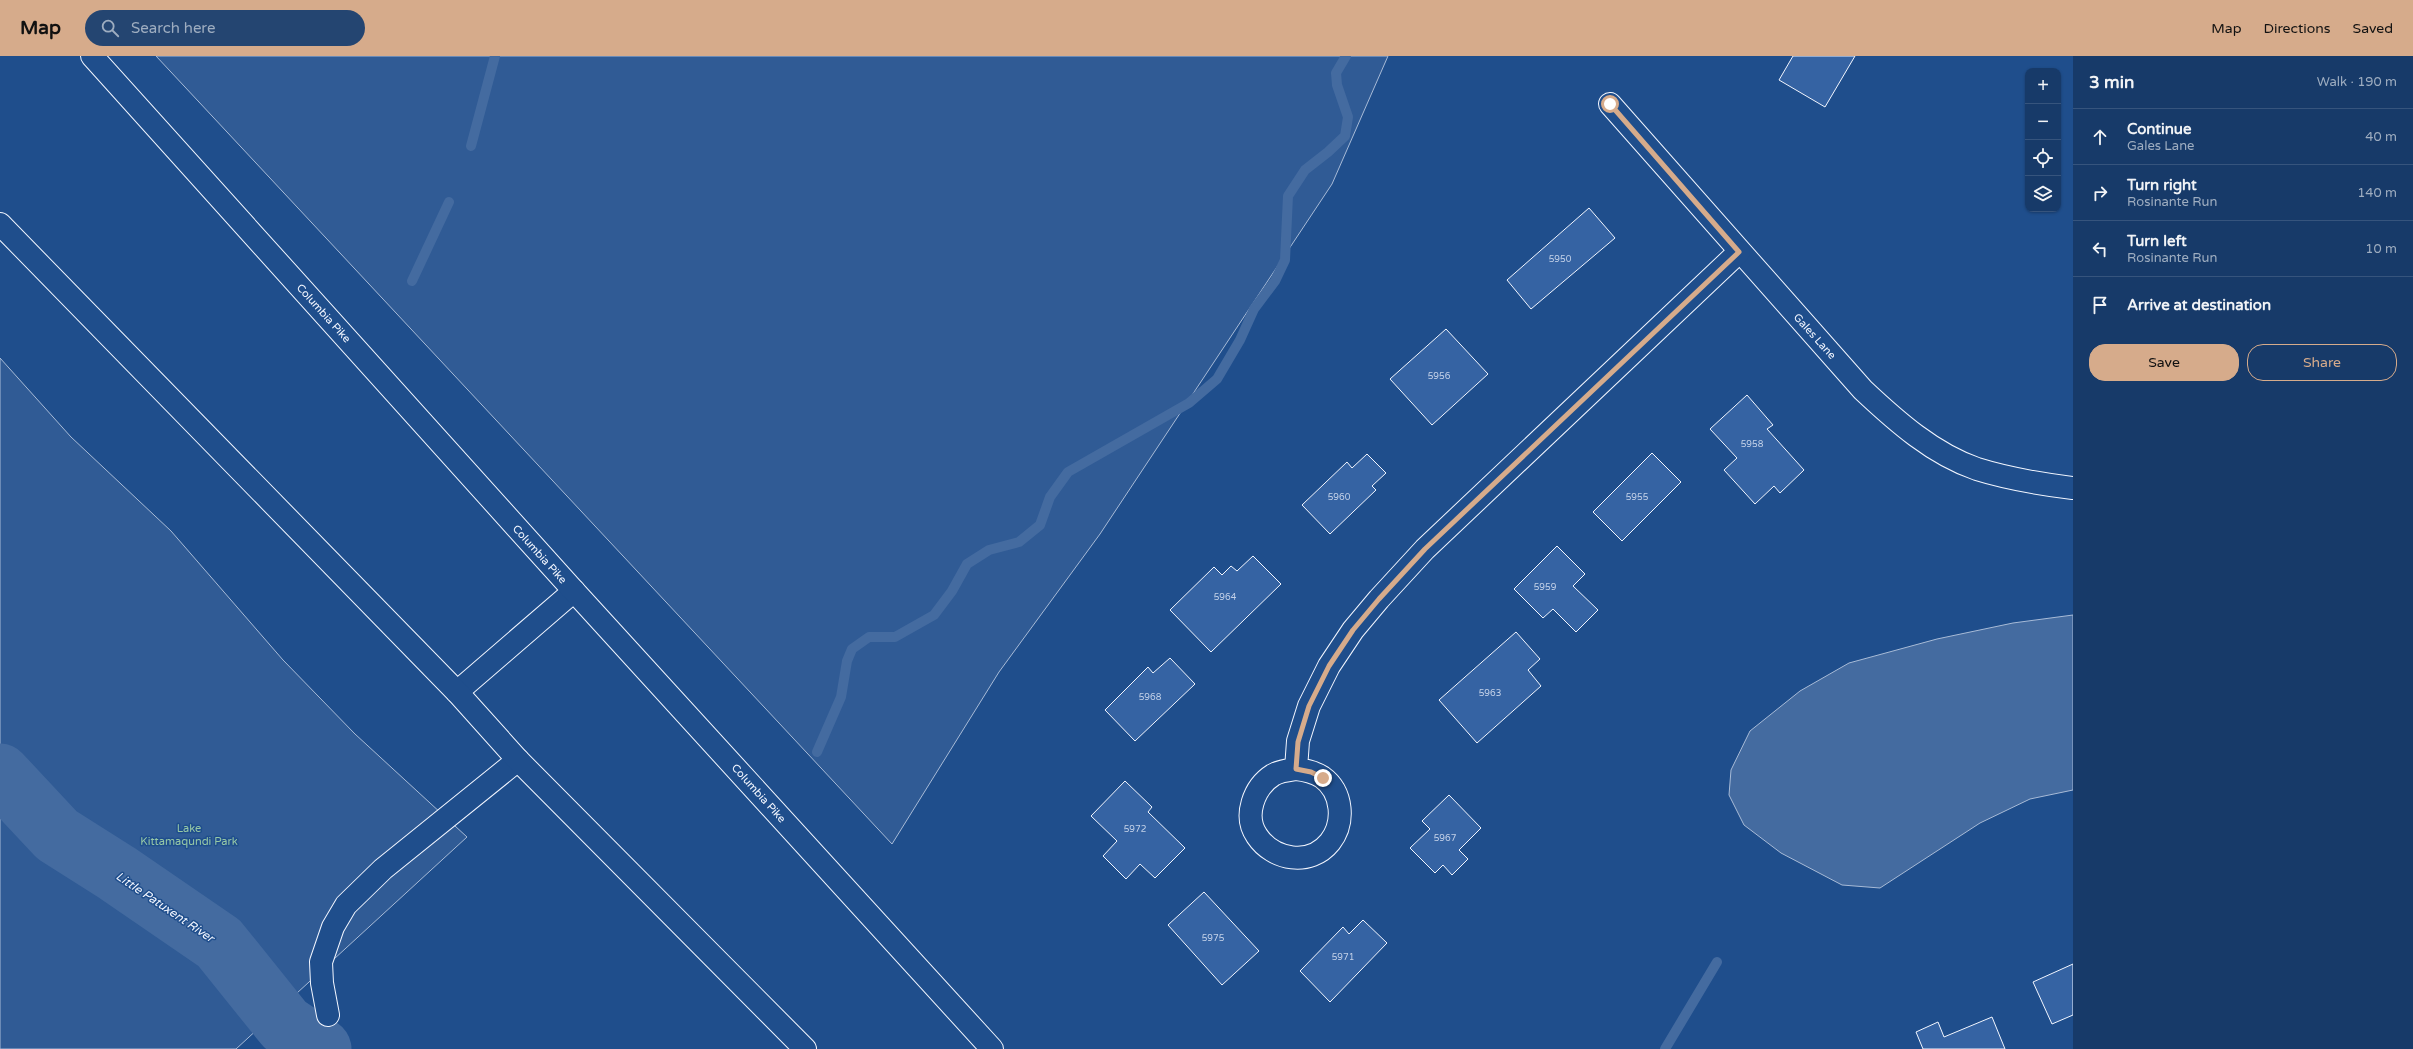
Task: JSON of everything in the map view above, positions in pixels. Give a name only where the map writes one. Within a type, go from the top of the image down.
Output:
[{"type":"main road","name":"Columbia Pike","points":[[92,56],[574,592],[992,1049]]},
{"type":"main road","name":"Gales Lane","points":[[1610,104],[1862,390],[1896,421],[1934,448],[1976,468],[2024,481],[2073,488]]},
{"type":"main road","points":[[0,224],[457,692],[518,760],[805,1049]]},
{"type":"main road","points":[[1296,769],[1298,742],[1309,706],[1341,648],[1379,599],[1425,549],[1739,252]]},
{"type":"main road","points":[[457,692],[574,592]]},
{"type":"main road","points":[[328,1015],[322,983],[321,962],[333,927],[346,905],[383,869],[518,760]]},
{"type":"main road","points":[[1296,769],[1311,772],[1323,778],[1333,789],[1339,804],[1339,826],[1329,843],[1316,853],[1296,858],[1278,855],[1266,847],[1256,835],[1251,821],[1252,801],[1261,785],[1274,774],[1296,769]]},
{"type":"green space","points":[[156,56],[1388,56],[1332,184],[1100,534],[999,672],[892,844]]},
{"type":"green space","name":"Lake Kittamaqundi Park","points":[[0,358],[71,437],[171,531],[283,660],[355,734],[467,837],[236,1049],[0,1049]]},
{"type":"shaded area","points":[[2073,615],[2073,790],[2030,799],[1980,823],[1880,888],[1842,885],[1781,853],[1744,825],[1729,795],[1731,770],[1750,731],[1800,691],[1849,663],[1937,639],[2013,623]]},
{"type":"building","points":[[1793,56],[1855,56],[1825,107],[1779,80]]},
{"type":"building","points":[[1589,208],[1615,238],[1531,309],[1507,280]]},
{"type":"building","points":[[1446,329],[1488,374],[1432,425],[1390,379]]},
{"type":"building","points":[[1747,395],[1773,425],[1767,429],[1804,470],[1780,493],[1774,486],[1755,504],[1724,470],[1737,458],[1710,429]]},
{"type":"building","points":[[1652,453],[1681,482],[1622,541],[1593,512]]},
{"type":"building","points":[[1367,454],[1386,473],[1372,486],[1376,490],[1330,534],[1302,505],[1347,462],[1352,468]]},
{"type":"building","points":[[1557,546],[1585,574],[1573,586],[1598,610],[1576,632],[1553,609],[1543,618],[1514,589]]},
{"type":"building","points":[[1253,556],[1281,584],[1211,652],[1170,610],[1214,567],[1222,575],[1231,566],[1237,571]]},
{"type":"building","points":[[1516,632],[1540,659],[1528,670],[1541,686],[1477,743],[1439,700]]},
{"type":"building","points":[[1170,658],[1195,684],[1135,741],[1105,710],[1148,667],[1153,673]]},
{"type":"building","points":[[1125,781],[1152,807],[1148,812],[1185,848],[1155,878],[1140,864],[1126,879],[1103,856],[1117,841],[1091,816]]},
{"type":"building","points":[[1449,795],[1481,828],[1459,850],[1468,859],[1452,875],[1443,865],[1435,873],[1410,848],[1430,829],[1422,821]]},
{"type":"building","points":[[1204,892],[1259,951],[1222,985],[1168,925]]},
{"type":"building","points":[[1363,920],[1387,943],[1330,1002],[1300,971],[1343,927],[1349,934]]},
{"type":"building","points":[[2073,964],[2073,1015],[2052,1024],[2033,982]]},
{"type":"building","points":[[1992,1017],[2005,1049],[1923,1049],[1916,1032],[1938,1022],[1944,1037]]},
{"type":"waterway","points":[[471,146],[495,56]]},
{"type":"waterway","points":[[817,752],[841,697],[847,661],[852,649],[869,637],[895,637],[934,615],[952,591],[967,564],[989,550],[1019,542],[1040,525],[1050,497],[1068,472],[1189,403],[1217,379],[1240,340],[1254,309],[1275,281],[1285,260],[1288,196],[1305,170],[1345,136],[1348,117],[1337,85],[1336,73],[1346,56]]},
{"type":"waterway","points":[[412,281],[449,202]]},
{"type":"waterway","name":"Little Patuxent River","points":[[0,774],[57,835],[117,873],[219,943],[285,1025],[321,1049]]},
{"type":"waterway","points":[[1665,1049],[1717,962]]},
{"type":"route","points":[[1323,778],[1311,772],[1296,769],[1298,742],[1309,706],[1329,666],[1353,630],[1425,549],[1739,252],[1610,104]]}]
